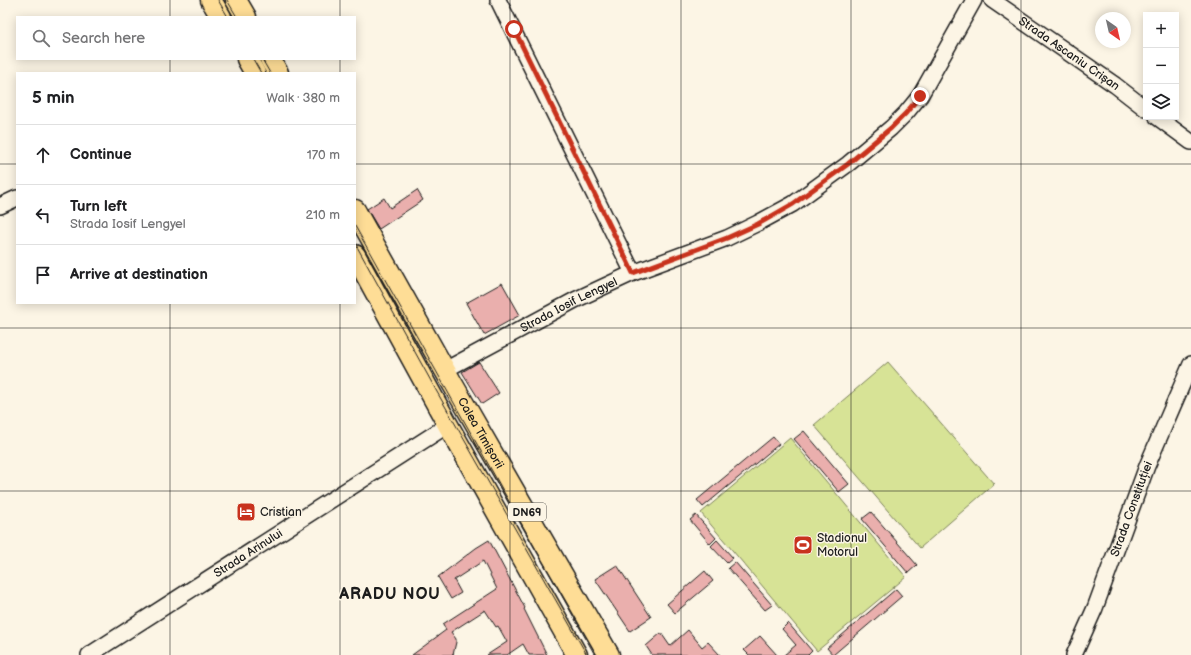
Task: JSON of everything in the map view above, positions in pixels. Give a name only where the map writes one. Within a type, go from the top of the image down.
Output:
[{"type":"main road","points":[[211,0],[220,16]]},
{"type":"main road","points":[[236,0],[245,16]]},
{"type":"main road","points":[[248,60],[254,72]]},
{"type":"main road","points":[[271,60],[277,72]]},
{"type":"main road","name":"Calea Timișorii","points":[[356,212],[609,655]]},
{"type":"main road","name":"Calea Timișorii","points":[[356,257],[577,655]]},
{"type":"street","points":[[498,0],[633,273]]},
{"type":"street","name":"Strada Iosif Lengyel","points":[[445,370],[568,304],[633,273],[727,238],[758,224],[793,204],[848,164],[891,128],[906,113],[920,96],[974,0]]},
{"type":"street","name":"Strada Ascaniu Crișan","points":[[992,0],[1115,85],[1143,107]]},
{"type":"street","points":[[1161,120],[1191,142]]},
{"type":"street","points":[[0,206],[16,198]]},
{"type":"street","name":"Strada Constituției","points":[[1074,655],[1095,608],[1147,466],[1191,364]]},
{"type":"street","name":"Strada Arinului","points":[[89,655],[448,425]]},
{"type":"green space","points":[[888,362],[994,484],[920,548],[814,425]]},
{"type":"green space","name":"Stadionul Motorul","points":[[790,438],[906,577],[817,651],[701,513]]},
{"type":"building","points":[[417,190],[423,200],[379,229],[367,209],[384,198],[390,208]]},
{"type":"building","points":[[502,283],[520,315],[484,335],[466,303]]},
{"type":"building","points":[[479,362],[499,393],[482,404],[462,372]]},
{"type":"building","points":[[804,431],[849,484],[839,492],[794,439]]},
{"type":"building","points":[[773,437],[779,444],[703,507],[697,500]]},
{"type":"building","points":[[871,512],[917,565],[908,573],[862,519]]},
{"type":"building","points":[[696,515],[716,538],[710,544],[690,520]]},
{"type":"building","points":[[489,540],[525,608],[524,609],[547,655],[529,655],[523,644],[507,655],[487,655],[507,642],[498,626],[496,627],[485,610],[451,632],[456,639],[453,655],[412,655],[446,630],[443,624],[497,589],[483,561],[454,580],[461,593],[451,599],[438,577]]},
{"type":"building","points":[[717,540],[733,558],[727,563],[711,546]]},
{"type":"building","points":[[735,562],[772,605],[765,610],[728,568]]},
{"type":"building","points":[[617,565],[651,617],[630,631],[595,579]]},
{"type":"building","points":[[705,571],[713,581],[675,613],[667,604]]},
{"type":"building","points":[[896,589],[902,596],[833,655],[827,648]]},
{"type":"building","points":[[788,623],[812,651],[808,655],[784,655],[796,645],[782,629]]},
{"type":"building","points":[[688,630],[702,647],[708,642],[720,655],[652,655],[646,646],[661,633],[670,646]]},
{"type":"building","points":[[760,636],[777,655],[749,655],[744,650]]},
{"type":"tram line","points":[[218,0],[227,16]]},
{"type":"tram line","points":[[227,0],[236,16]]},
{"type":"tram line","points":[[254,60],[260,72]]},
{"type":"tram line","points":[[263,60],[269,72]]},
{"type":"tram line","points":[[356,228],[595,655]]},
{"type":"tram line","points":[[356,245],[437,392],[587,655]]},
{"type":"place","name":"Cristian","points":[[246,512]]},
{"type":"place","name":"Stadionul Motorul","points":[[803,545]]},
{"type":"district","name":"ARADU NOU","points":[[390,593]]},
{"type":"route","points":[[514,29],[633,273],[727,238],[758,224],[793,204],[848,164],[891,128],[920,96]]}]
